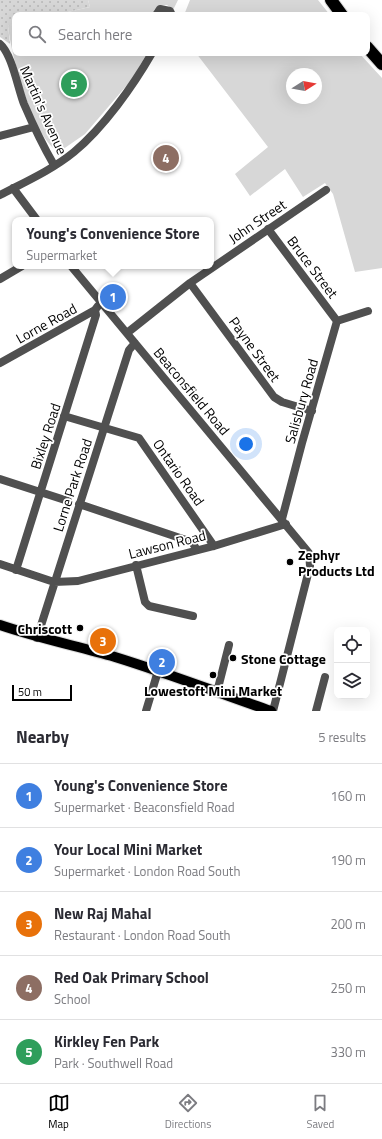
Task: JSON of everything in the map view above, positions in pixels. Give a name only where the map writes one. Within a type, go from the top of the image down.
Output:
[{"type":"highway","points":[[331,0],[340,12]]},
{"type":"highway","points":[[370,50],[382,64]]},
{"type":"main road","points":[[0,625],[38,638],[98,652],[158,671],[272,711]]},
{"type":"street","points":[[158,12],[160,9],[170,12]]},
{"type":"street","name":"Martin's Avenue","points":[[0,44],[7,53],[16,83],[34,127],[54,165]]},
{"type":"street","points":[[0,195],[74,152],[92,135],[137,79],[150,56]]},
{"type":"street","points":[[0,136],[34,127]]},
{"type":"street","points":[[13,188],[35,217]]},
{"type":"street","name":"John Street","points":[[214,266],[326,190]]},
{"type":"street","name":"Bruce Street","points":[[268,228],[337,322]]},
{"type":"street","points":[[0,279],[17,269]]},
{"type":"street","name":"Beaconsfield Road","points":[[74,269],[284,522],[307,551],[311,559],[272,711]]},
{"type":"street","name":"John Street","points":[[127,333],[210,269]]},
{"type":"street","name":"Payne Street","points":[[190,283],[274,397],[282,402],[312,411]]},
{"type":"street","name":"Lorne Road","points":[[0,363],[95,310],[102,303]]},
{"type":"street","name":"Bixley Road","points":[[16,570],[96,315],[95,310]]},
{"type":"street","points":[[337,322],[368,311]]},
{"type":"street","name":"Salisbury Road","points":[[284,522],[312,411],[337,322]]},
{"type":"street","name":"Lorne Park Road","points":[[38,638],[54,582],[129,350],[135,343]]},
{"type":"street","name":"Ontario Road","points":[[64,416],[139,438],[214,546]]},
{"type":"street","points":[[0,479],[68,501]]},
{"type":"street","points":[[79,504],[192,542],[197,550]]},
{"type":"street","name":"Lawson Road","points":[[0,564],[54,582],[78,581],[214,546],[284,522]]},
{"type":"street","points":[[136,565],[145,602],[149,606],[193,616]]},
{"type":"street","points":[[217,692],[229,645]]},
{"type":"street","points":[[146,711],[158,671]]},
{"type":"street","points":[[316,711],[325,677]]},
{"type":"shaded area","points":[[0,0],[88,0],[90,7],[68,12],[12,12],[12,25],[8,26],[10,44],[0,37]]},
{"type":"shaded area","points":[[88,0],[178,0],[173,10],[167,5],[159,6],[154,12],[68,12],[90,7]]},
{"type":"shaded area","points":[[190,0],[318,0],[328,12],[185,12]]},
{"type":"shaded area","points":[[12,25],[12,48],[10,39],[8,26]]},
{"type":"shaded area","points":[[14,56],[145,56],[133,78],[85,134],[59,152],[49,144],[40,131],[32,114]]},
{"type":"shaded area","points":[[198,56],[362,56],[382,78],[382,268],[355,272],[333,194],[325,183],[303,197],[285,169],[250,196],[235,174],[268,147]]},
{"type":"place","name":"Kirkley Fen Park","points":[[74,84]]},
{"type":"place","name":"Red Oak Primary School","points":[[166,158]]},
{"type":"place","name":"Young's Convenience Store","points":[[113,297]]},
{"type":"place","name":"Zephyr Products Ltd","points":[[290,562]]},
{"type":"place","name":"Chriscott","points":[[80,628]]},
{"type":"place","name":"New Raj Mahal","points":[[103,641]]},
{"type":"place","name":"Stone Cottage","points":[[233,658]]},
{"type":"place","name":"Your Local Mini Market","points":[[162,662]]},
{"type":"place","name":"Lowestoft Mini Market","points":[[213,675]]}]
